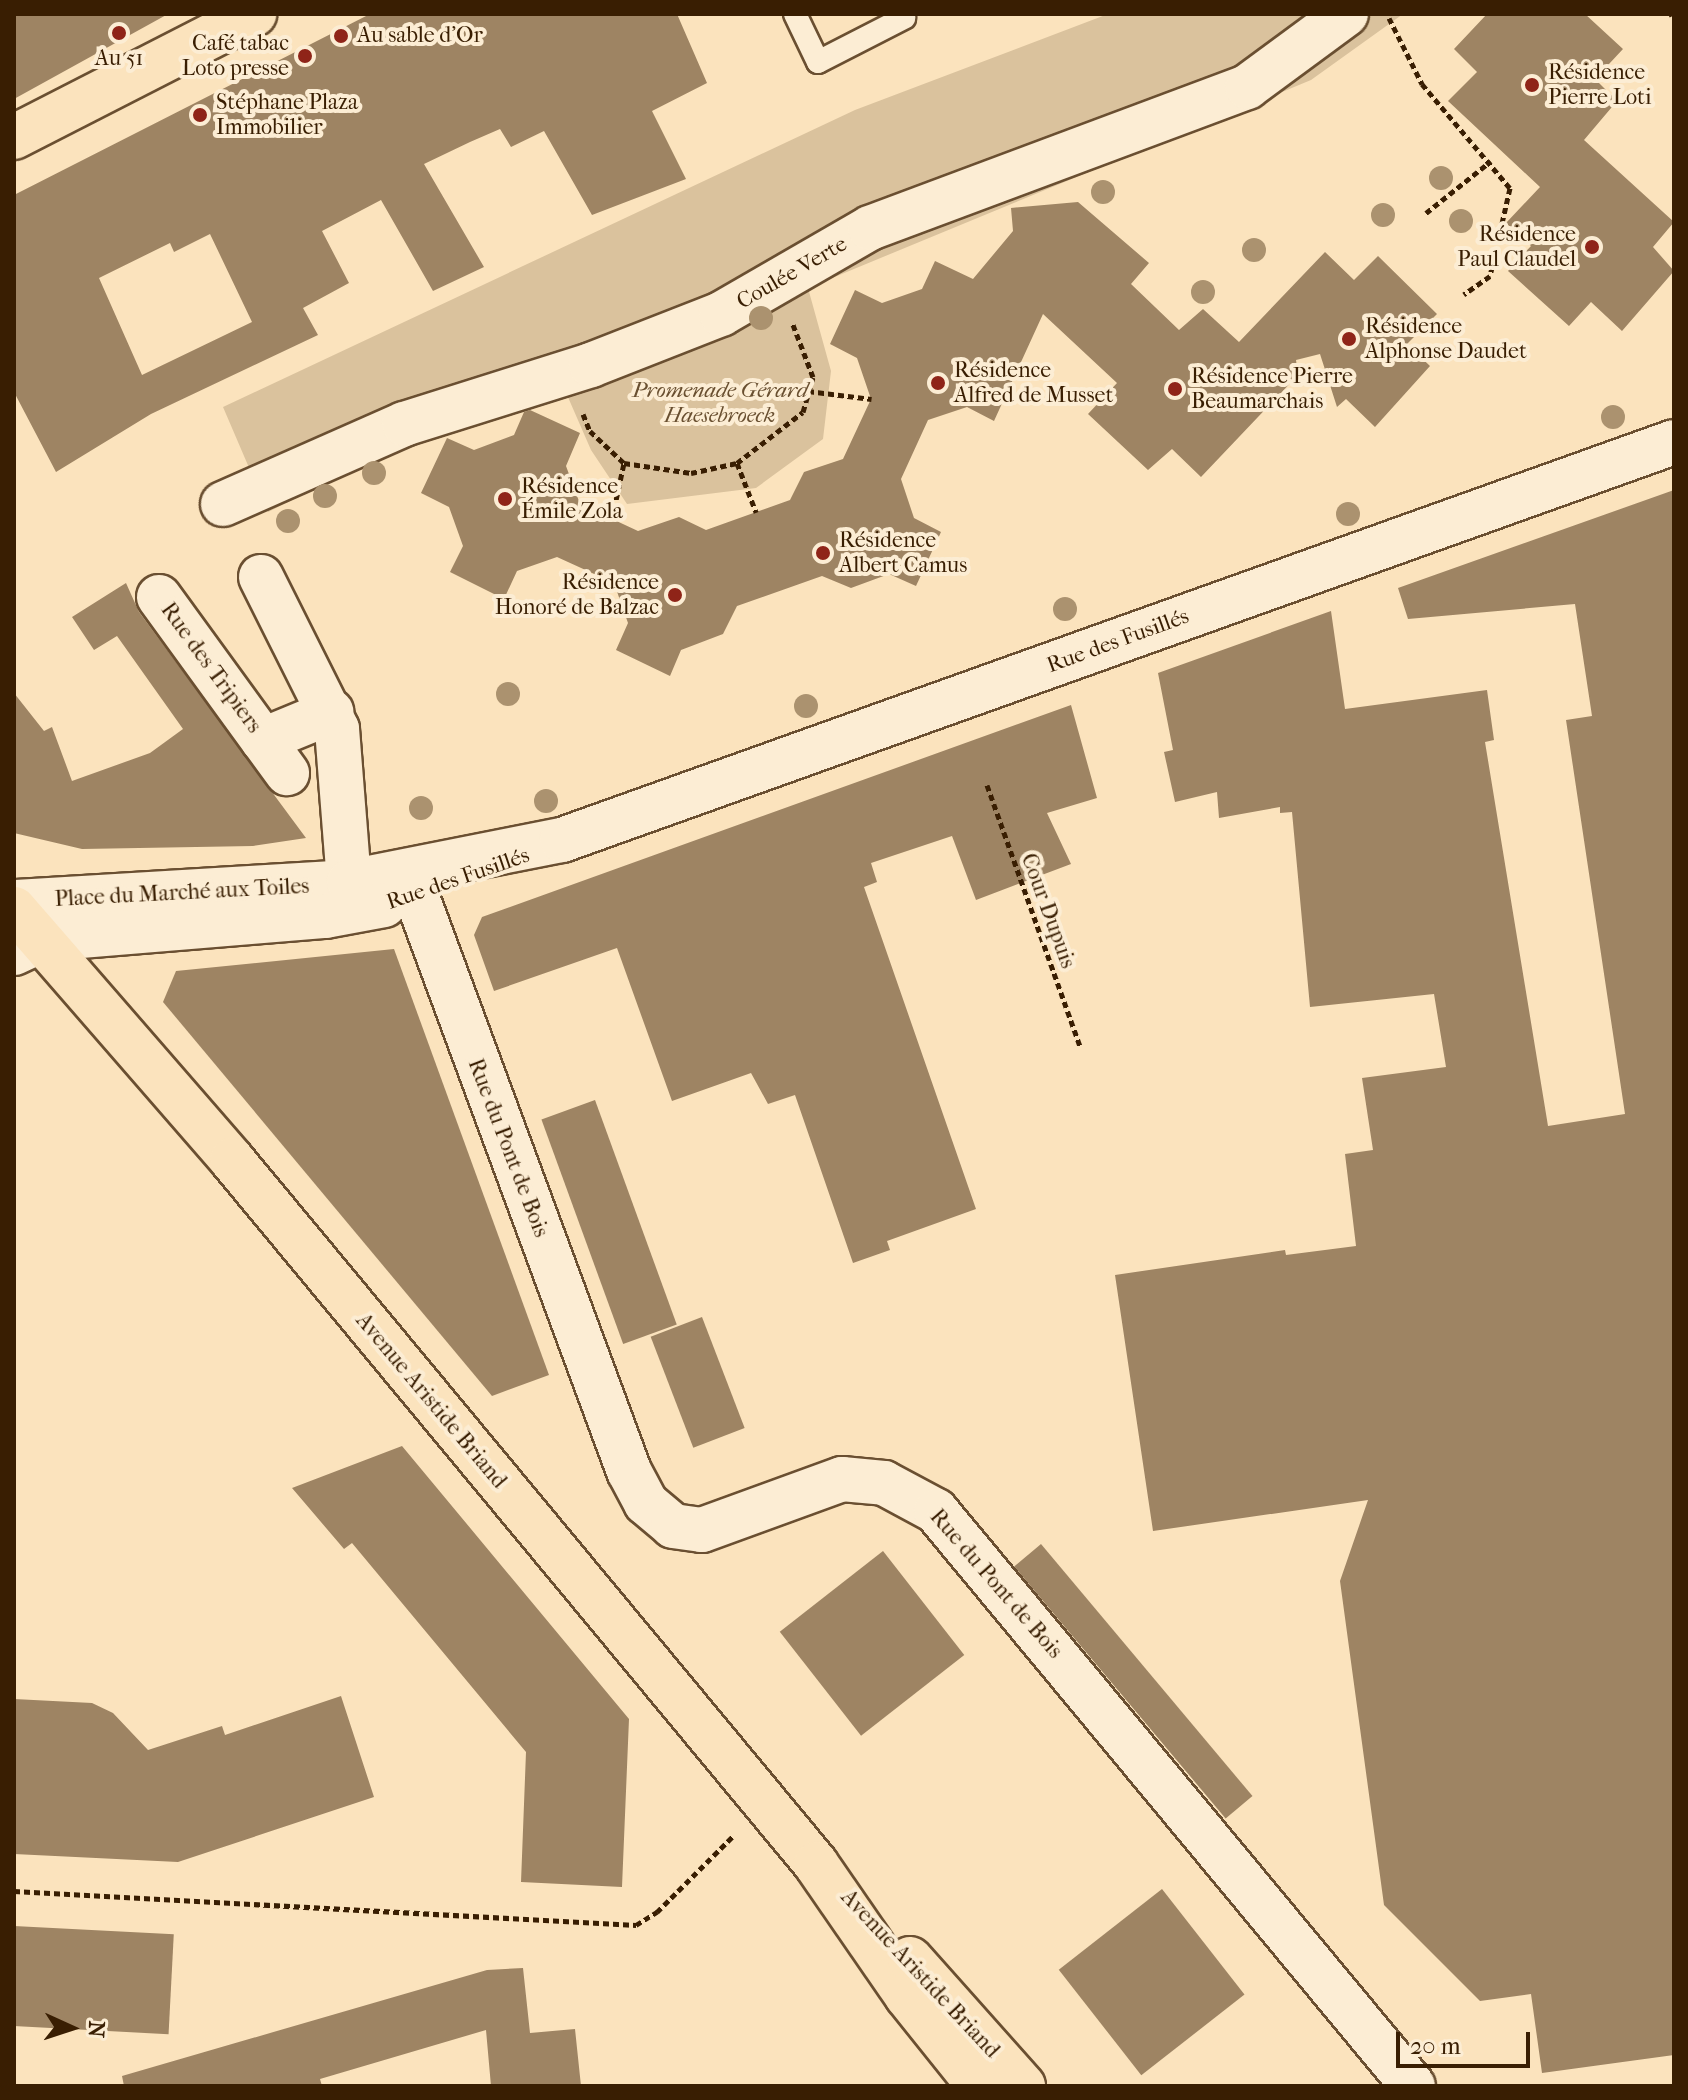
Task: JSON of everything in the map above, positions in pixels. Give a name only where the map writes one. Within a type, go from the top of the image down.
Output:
[{"type":"main road","points":[[14,137],[254,14]]},
{"type":"main road","name":"Place du Marché aux Toiles","points":[[14,909],[29,946]]},
{"type":"main road","name":"Avenue Aristide Briand","points":[[29,946],[816,1864],[929,1978],[1023,2086]]},
{"type":"main road","name":"Avenue Aristide Briand","points":[[816,1864],[907,1996],[979,2086]]},
{"type":"street","name":"Coulée Verte","points":[[223,504],[404,424],[567,372],[721,314],[778,284],[870,228],[1247,87],[1346,14]]},
{"type":"street","name":"Rue des Fusillés","points":[[351,897],[411,886],[562,840],[1674,442]]},
{"type":"street","points":[[261,577],[331,712],[341,747],[351,897]]},
{"type":"street","name":"Rue des Tripiers","points":[[159,597],[275,756],[331,712]]},
{"type":"street","name":"Rue du Pont de Bois","points":[[411,886],[629,1471],[646,1503],[673,1526],[702,1530],[842,1479],[884,1483],[936,1511],[1413,2086]]},
{"type":"street","name":"Place du Marché aux Toiles","points":[[14,902],[351,897]]},
{"type":"street","name":"Place du Marché aux Toiles","points":[[29,946],[351,897]]},
{"type":"lane","points":[[795,14],[818,62],[904,18]]},
{"type":"path","points":[[1386,14],[1422,84],[1491,161],[1510,188],[1490,276],[1464,294]]},
{"type":"path","points":[[1426,213],[1491,161]]},
{"type":"path","points":[[567,372],[590,431],[624,463],[691,473],[737,463],[803,412],[813,377],[778,284]]},
{"type":"path","points":[[808,391],[871,399]]},
{"type":"path","points":[[612,519],[624,463]]},
{"type":"path","points":[[737,463],[756,512]]},
{"type":"path","name":"Cour Dupuis","points":[[987,785],[1080,1046]]},
{"type":"path","points":[[14,1891],[636,1925],[657,1912],[766,1804]]},
{"type":"green space","name":"Promenade Gérard Haesebroeck","points":[[1108,14],[1403,14],[1311,80],[808,288],[831,371],[823,439],[756,488],[627,504],[591,450],[564,388],[430,431],[268,512],[223,407],[855,110]]},
{"type":"building","points":[[14,14],[168,14],[14,99]]},
{"type":"building","points":[[370,14],[677,14],[707,83],[652,111],[686,179],[592,215],[544,131],[511,147],[500,129],[424,164],[484,267],[433,291],[381,200],[322,231],[349,283],[303,308],[318,335],[151,414],[56,472],[14,392],[14,195]],"holes":[[[210,234],[252,322],[142,375],[99,278],[170,243],[174,252]]]},
{"type":"building","points":[[1487,14],[1585,14],[1623,49],[1595,79],[1617,101],[1584,140],[1674,222],[1653,247],[1674,271],[1622,331],[1591,302],[1569,326],[1508,271],[1531,246],[1506,223],[1540,187],[1448,101],[1477,72],[1454,49]]},
{"type":"building","points":[[1078,202],[1149,263],[1131,284],[1179,330],[1203,309],[1239,342],[1325,252],[1354,280],[1378,256],[1437,314],[1407,344],[1430,366],[1375,427],[1346,399],[1337,407],[1320,354],[1296,360],[1298,375],[1201,477],[1172,449],[1148,470],[1088,414],[1117,383],[1043,314],[994,421],[967,407],[928,420],[901,479],[914,518],[941,532],[916,586],[889,574],[851,588],[822,576],[737,606],[723,634],[681,650],[670,676],[616,650],[628,623],[614,583],[557,557],[517,571],[504,599],[450,572],[463,546],[449,507],[421,493],[447,438],[474,450],[514,435],[524,412],[530,410],[580,433],[566,466],[580,504],[638,531],[679,517],[706,530],[790,500],[804,472],[843,459],[871,399],[857,358],[830,344],[855,290],[882,303],[922,289],[935,261],[973,279],[1013,231],[1011,208]]},
{"type":"building","points":[[1674,490],[1674,2055],[1542,2073],[1531,1994],[1480,2001],[1384,1905],[1340,1581],[1368,1500],[1153,1531],[1115,1275],[1285,1250],[1286,1255],[1356,1246],[1345,1154],[1373,1150],[1362,1078],[1446,1067],[1434,994],[1310,1007],[1292,812],[1280,813],[1280,807],[1219,818],[1217,792],[1175,802],[1164,752],[1173,750],[1158,673],[1331,611],[1345,709],[1487,690],[1494,740],[1485,742],[1548,1126],[1625,1114],[1566,720],[1592,716],[1575,604],[1408,619],[1398,588]]},
{"type":"building","points":[[126,583],[139,612],[306,838],[253,846],[82,849],[14,833],[14,693],[44,731],[52,727],[72,781],[150,753],[183,729],[117,636],[94,650],[72,617]]},
{"type":"building","points":[[1071,705],[1097,798],[1047,813],[1071,864],[976,900],[952,836],[871,863],[877,882],[864,887],[976,1209],[887,1241],[890,1250],[853,1263],[795,1095],[768,1104],[751,1073],[672,1101],[617,948],[494,991],[474,935],[482,917]]},
{"type":"building","points":[[394,949],[549,1375],[492,1396],[163,1002],[176,971]]},
{"type":"building","points":[[595,1100],[677,1325],[623,1344],[541,1119]]},
{"type":"building","points":[[702,1317],[745,1428],[693,1448],[651,1337]]},
{"type":"building","points":[[402,1446],[629,1719],[622,1887],[521,1882],[526,1752],[352,1543],[344,1549],[292,1488]]},
{"type":"building","points":[[1041,1544],[1252,1796],[1226,1819],[1014,1566]]},
{"type":"building","points":[[883,1551],[964,1655],[861,1736],[780,1632]]},
{"type":"building","points":[[341,1696],[374,1797],[178,1862],[14,1854],[14,1699],[92,1703],[113,1713],[148,1750],[222,1726],[225,1735]]},
{"type":"building","points":[[1162,1889],[1244,1995],[1141,2075],[1059,1970]]},
{"type":"building","points":[[14,1926],[174,1934],[169,2034],[14,2026]]},
{"type":"building","points":[[523,1968],[530,2033],[575,2029],[581,2086],[491,2086],[486,2030],[320,2079],[322,2086],[124,2086],[122,2076],[487,1970]]},
{"type":"place","name":"Au 51","points":[[119,33]]},
{"type":"place","name":"Au sable d'Or","points":[[341,36]]},
{"type":"place","name":"Café tabac Loto presse","points":[[305,56]]},
{"type":"place","name":"Résidence Pierre Loti","points":[[1532,85]]},
{"type":"place","name":"Stéphane Plaza Immobilier","points":[[200,115]]},
{"type":"place","name":"Résidence Paul Claudel","points":[[1592,247]]},
{"type":"place","name":"Résidence Alphonse Daudet","points":[[1349,339]]},
{"type":"place","name":"Résidence Alfred de Musset","points":[[938,383]]},
{"type":"place","name":"Résidence Pierre Beaumarchais","points":[[1175,389]]},
{"type":"place","name":"Résidence Émile Zola","points":[[505,499]]},
{"type":"place","name":"Résidence Albert Camus","points":[[823,553]]},
{"type":"place","name":"Résidence Honoré de Balzac","points":[[675,595]]}]
